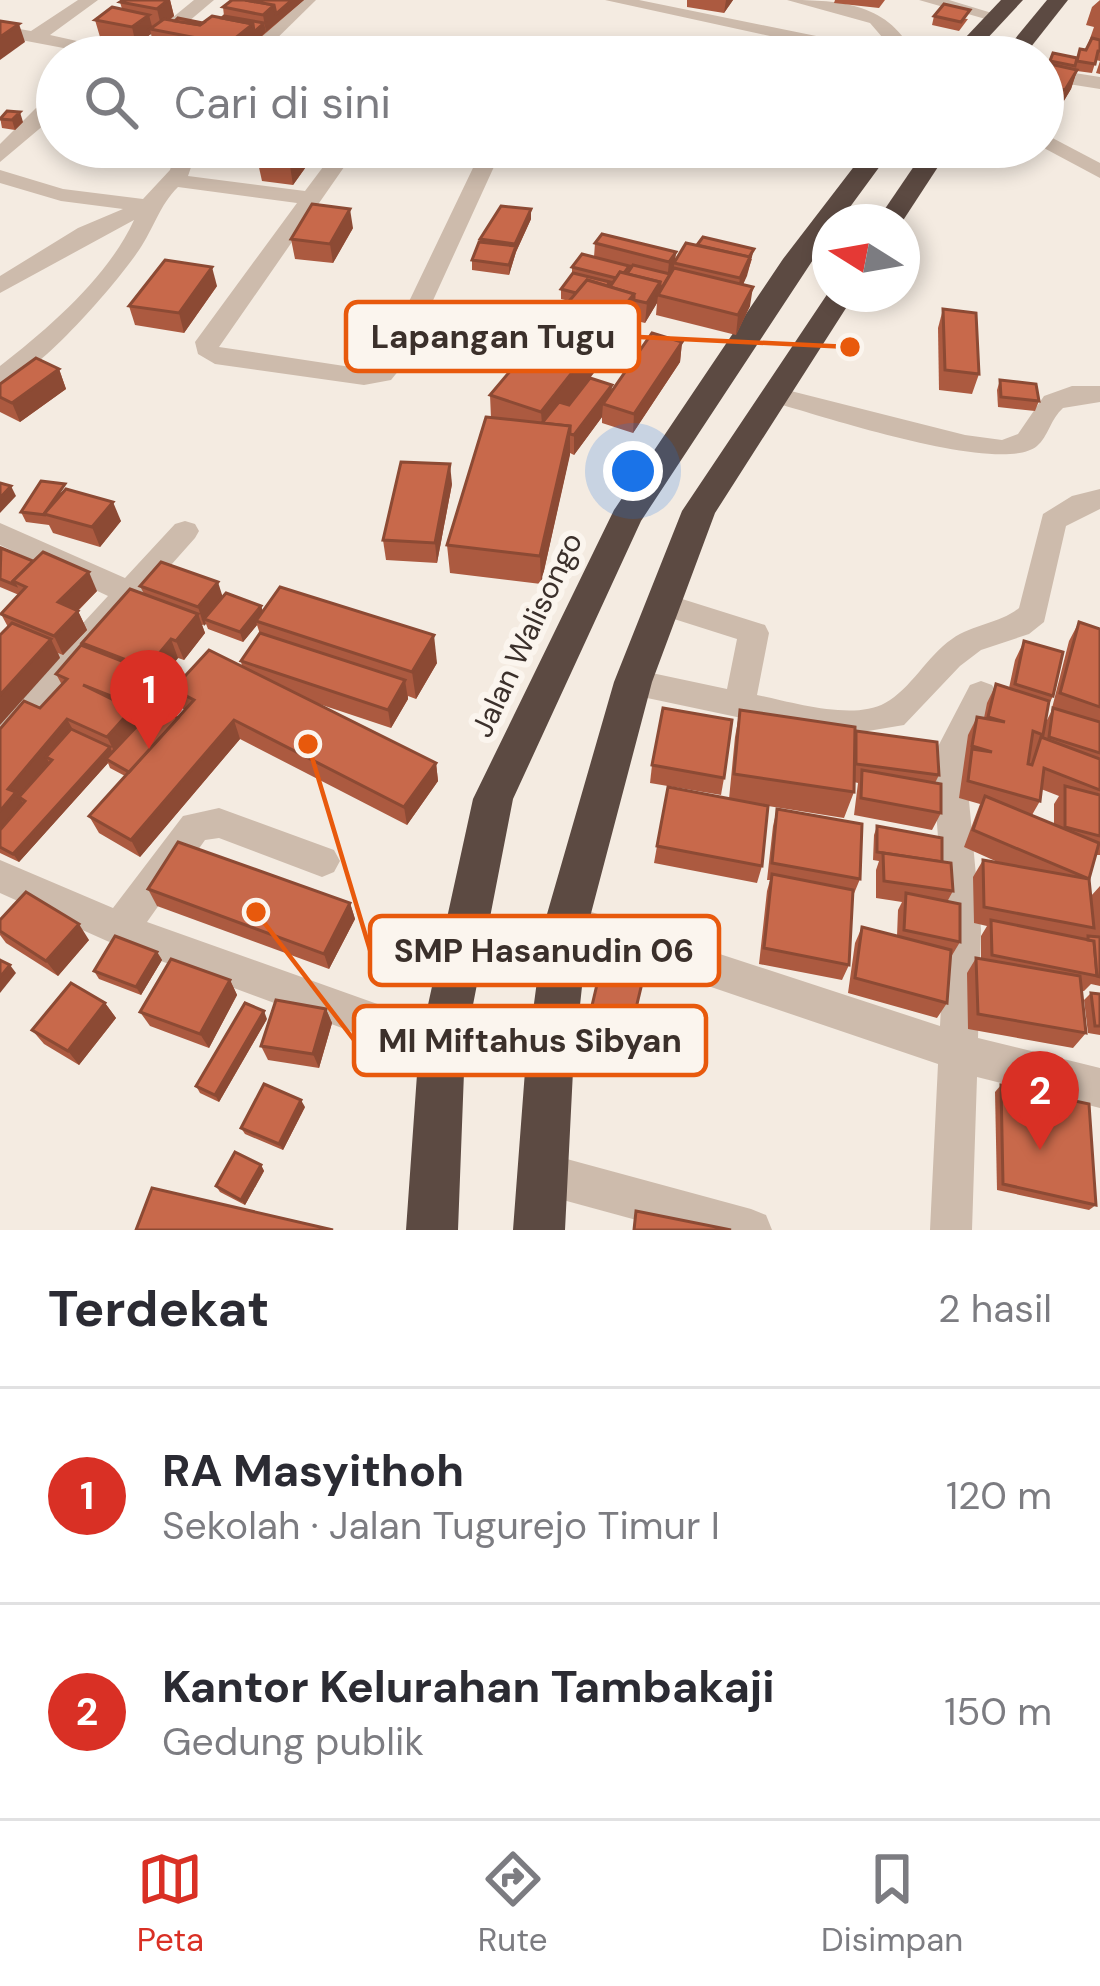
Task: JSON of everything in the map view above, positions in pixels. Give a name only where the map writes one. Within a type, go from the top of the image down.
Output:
[{"type":"highway","points":[[1028,36],[1058,0]]},
{"type":"highway","points":[[975,36],[1000,6]]},
{"type":"highway","name":"Jalan Walisongo","points":[[844,204],[861,168]]},
{"type":"highway","points":[[901,204],[925,168]]},
{"type":"highway","name":"Jalan Walisongo","points":[[432,1230],[442,1046],[493,799],[626,518],[812,270]]},
{"type":"highway","points":[[539,1230],[567,921],[663,690],[663,604],[699,511],[829,312]]},
{"type":"street","points":[[33,38],[89,0]]},
{"type":"street","points":[[163,36],[206,0]]},
{"type":"street","points":[[270,36],[307,0]]},
{"type":"street","points":[[614,0],[790,36]]},
{"type":"street","points":[[796,0],[878,18],[899,36]]},
{"type":"street","points":[[928,0],[1000,6]]},
{"type":"street","points":[[2,32],[36,39]]},
{"type":"street","points":[[1064,77],[1100,83]]},
{"type":"street","points":[[0,156],[36,119]]},
{"type":"street","points":[[1064,151],[1100,172]]},
{"type":"street","points":[[0,286],[86,233],[149,205],[180,168]]},
{"type":"street","points":[[332,168],[206,342],[215,356],[364,376],[382,374],[392,364],[483,168]]},
{"type":"street","points":[[0,176],[61,195],[149,205]]},
{"type":"street","points":[[177,176],[313,194]]},
{"type":"street","points":[[0,378],[38,352],[126,253],[145,225],[149,205]]},
{"type":"street","points":[[775,395],[965,444],[1003,448],[1028,440],[1042,408],[1062,397],[1100,394]]},
{"type":"street","points":[[663,690],[832,724],[893,716],[949,657],[970,642],[1018,626],[1033,614],[1053,521],[1082,503],[1100,500]]},
{"type":"street","points":[[0,735],[185,531]]},
{"type":"street","points":[[0,533],[129,592]]},
{"type":"street","points":[[663,604],[749,628],[756,640],[739,706]]},
{"type":"street","points":[[951,1230],[962,929],[949,758],[981,694]]},
{"type":"street","points":[[120,929],[195,827],[219,823],[322,861]]},
{"type":"street","points":[[1,878],[120,929],[442,1046]]},
{"type":"street","points":[[567,921],[956,1051],[1100,1088]]},
{"type":"street","points":[[541,1173],[752,1230]]},
{"type":"building","points":[[168,0],[157,9],[120,2]]},
{"type":"building","points":[[232,0],[274,5],[263,15],[223,7]]},
{"type":"building","points":[[245,0],[292,0],[276,14],[274,5]]},
{"type":"building","points":[[944,4],[970,10],[961,22],[934,16]]},
{"type":"building","points":[[112,7],[149,15],[132,27],[95,20]]},
{"type":"building","points":[[212,16],[253,24],[238,36],[186,36],[150,29],[164,19],[200,25]]},
{"type":"building","points":[[224,16],[264,23],[254,32],[253,24]]},
{"type":"building","points":[[0,21],[19,24],[0,37]]},
{"type":"building","points":[[1092,38],[1100,40],[1095,64],[1077,61],[1080,49],[1086,50]]},
{"type":"building","points":[[1064,55],[1077,58],[1075,66],[1064,64]]},
{"type":"building","points":[[1064,67],[1077,70],[1065,90]]},
{"type":"building","points":[[7,111],[20,112],[12,120],[0,119]]},
{"type":"building","points":[[312,204],[350,209],[330,244],[291,239]]},
{"type":"building","points":[[501,206],[531,209],[515,244],[480,239]]},
{"type":"building","points":[[602,234],[676,252],[669,262],[595,243]]},
{"type":"building","points":[[703,237],[754,249],[749,257],[697,245]]},
{"type":"building","points":[[479,242],[516,246],[509,265],[472,260]]},
{"type":"building","points":[[686,243],[750,257],[740,278],[674,263]]},
{"type":"building","points":[[582,254],[629,266],[616,278],[572,267]]},
{"type":"building","points":[[165,260],[212,267],[179,313],[129,306]]},
{"type":"building","points":[[633,265],[670,274],[660,291],[660,282],[627,274]]},
{"type":"building","points":[[674,268],[753,287],[738,315],[658,295]]},
{"type":"building","points":[[620,272],[660,282],[647,303],[634,300],[634,294],[610,287]]},
{"type":"building","points":[[573,273],[610,282],[607,286],[587,280],[576,293],[561,289]]},
{"type":"building","points":[[587,280],[634,294],[541,412],[490,395]]},
{"type":"building","points":[[943,309],[976,313],[979,374],[945,370]]},
{"type":"building","points":[[652,333],[682,342],[634,414],[603,404]]},
{"type":"building","points":[[36,358],[59,369],[12,403],[0,397],[0,384]]},
{"type":"building","points":[[590,378],[612,385],[574,435],[570,426],[542,423],[559,402],[569,405]]},
{"type":"building","points":[[1000,380],[1036,384],[1039,401],[1001,397]]},
{"type":"building","points":[[486,417],[570,426],[540,556],[447,545]]},
{"type":"building","points":[[401,462],[450,464],[435,543],[383,540]]},
{"type":"building","points":[[41,481],[65,484],[46,515],[21,512]]},
{"type":"building","points":[[66,489],[113,502],[92,527],[44,514]]},
{"type":"building","points":[[1,548],[33,561],[13,581],[15,585],[0,579]]},
{"type":"building","points":[[43,552],[89,572],[58,602],[78,611],[54,636],[1,614],[26,587],[13,581]]},
{"type":"building","points":[[161,562],[218,582],[198,607],[140,586]]},
{"type":"building","points":[[280,587],[434,635],[412,672],[256,621]]},
{"type":"building","points":[[130,589],[198,614],[147,668],[82,643]]},
{"type":"building","points":[[226,593],[261,606],[240,632],[204,619]]},
{"type":"building","points":[[1079,622],[1100,629],[1100,707],[1060,693]]},
{"type":"building","points":[[12,623],[51,639],[0,695],[0,635]]},
{"type":"building","points":[[260,633],[405,680],[388,710],[241,661]]},
{"type":"building","points":[[1024,641],[1063,652],[1053,696],[1015,684]]},
{"type":"building","points":[[81,645],[150,672],[126,702],[83,685],[132,709],[107,737],[67,719],[8,789],[16,792],[0,811],[0,729],[24,701],[40,708],[67,679],[56,674]]},
{"type":"building","points":[[209,650],[436,763],[404,807],[234,720],[131,840],[89,816],[194,700],[173,689]]},
{"type":"building","points":[[996,684],[1049,701],[1043,735],[1033,731],[1028,764],[1032,765],[1041,737],[1100,759],[1100,790],[1044,768],[1040,801],[968,781],[972,749],[992,752],[972,746],[977,717],[1005,722],[988,717]]},
{"type":"building","points":[[155,707],[178,718],[129,772],[106,759]]},
{"type":"building","points":[[663,708],[732,720],[724,778],[652,765]]},
{"type":"building","points":[[1053,708],[1100,722],[1100,753],[1049,737]]},
{"type":"building","points":[[740,710],[855,727],[854,792],[734,774]]},
{"type":"building","points":[[71,729],[110,747],[13,854],[0,847],[0,830],[25,801],[19,797],[52,760],[46,757]]},
{"type":"building","points":[[856,731],[937,742],[939,775],[856,764]]},
{"type":"building","points":[[862,770],[941,784],[941,813],[861,798]]},
{"type":"building","points":[[1065,786],[1100,795],[1100,836],[1065,827]]},
{"type":"building","points":[[668,787],[768,806],[762,866],[657,846]]},
{"type":"building","points":[[985,796],[1099,843],[1089,879],[973,830]]},
{"type":"building","points":[[777,809],[862,824],[860,879],[772,863]]},
{"type":"building","points":[[877,826],[942,838],[942,862],[877,852]]},
{"type":"building","points":[[178,842],[350,903],[324,954],[148,889]]},
{"type":"building","points":[[883,853],[951,863],[953,891],[884,881]]},
{"type":"building","points":[[983,860],[1089,879],[1094,928],[984,907]]},
{"type":"building","points":[[772,874],[853,890],[849,965],[764,948]]},
{"type":"building","points":[[26,892],[79,924],[46,961],[0,931],[0,920]]},
{"type":"building","points":[[906,893],[960,904],[960,942],[904,930]]},
{"type":"building","points":[[991,920],[1094,941],[1097,976],[992,955]]},
{"type":"building","points":[[862,927],[951,950],[947,1003],[855,978]]},
{"type":"building","points":[[115,936],[157,952],[136,987],[94,971]]},
{"type":"building","points":[[1088,936],[1100,937],[1100,977],[1094,941]]},
{"type":"building","points":[[976,958],[1080,976],[1086,1033],[978,1014]]},
{"type":"building","points":[[171,959],[230,980],[200,1034],[140,1012]]},
{"type":"building","points":[[600,972],[642,983],[632,1025],[590,1014]]},
{"type":"building","points":[[71,983],[105,1003],[68,1051],[32,1030]]},
{"type":"building","points":[[1091,993],[1100,994],[1100,1026],[1095,1026]]},
{"type":"building","points":[[276,1000],[326,1009],[313,1054],[261,1046]]},
{"type":"building","points":[[245,1003],[264,1011],[215,1095],[196,1086]]},
{"type":"building","points":[[264,1084],[301,1100],[279,1144],[241,1128]]},
{"type":"building","points":[[1001,1085],[1089,1104],[1096,1205],[1003,1184]]},
{"type":"building","points":[[235,1152],[261,1165],[241,1200],[216,1186]]},
{"type":"building","points":[[152,1188],[333,1230],[136,1230]]},
{"type":"building","points":[[636,1211],[731,1230],[634,1230]]},
{"type":"place","name":"Lapangan Tugu","points":[[850,347]]},
{"type":"place","name":"SMP Hasanudin 06","points":[[308,744]]},
{"type":"place","name":"RA Masyithoh","points":[[149,749]]},
{"type":"place","name":"MI Miftahus Sibyan","points":[[256,912]]},
{"type":"place","name":"Kantor Kelurahan Tambakaji","points":[[1040,1150]]}]
